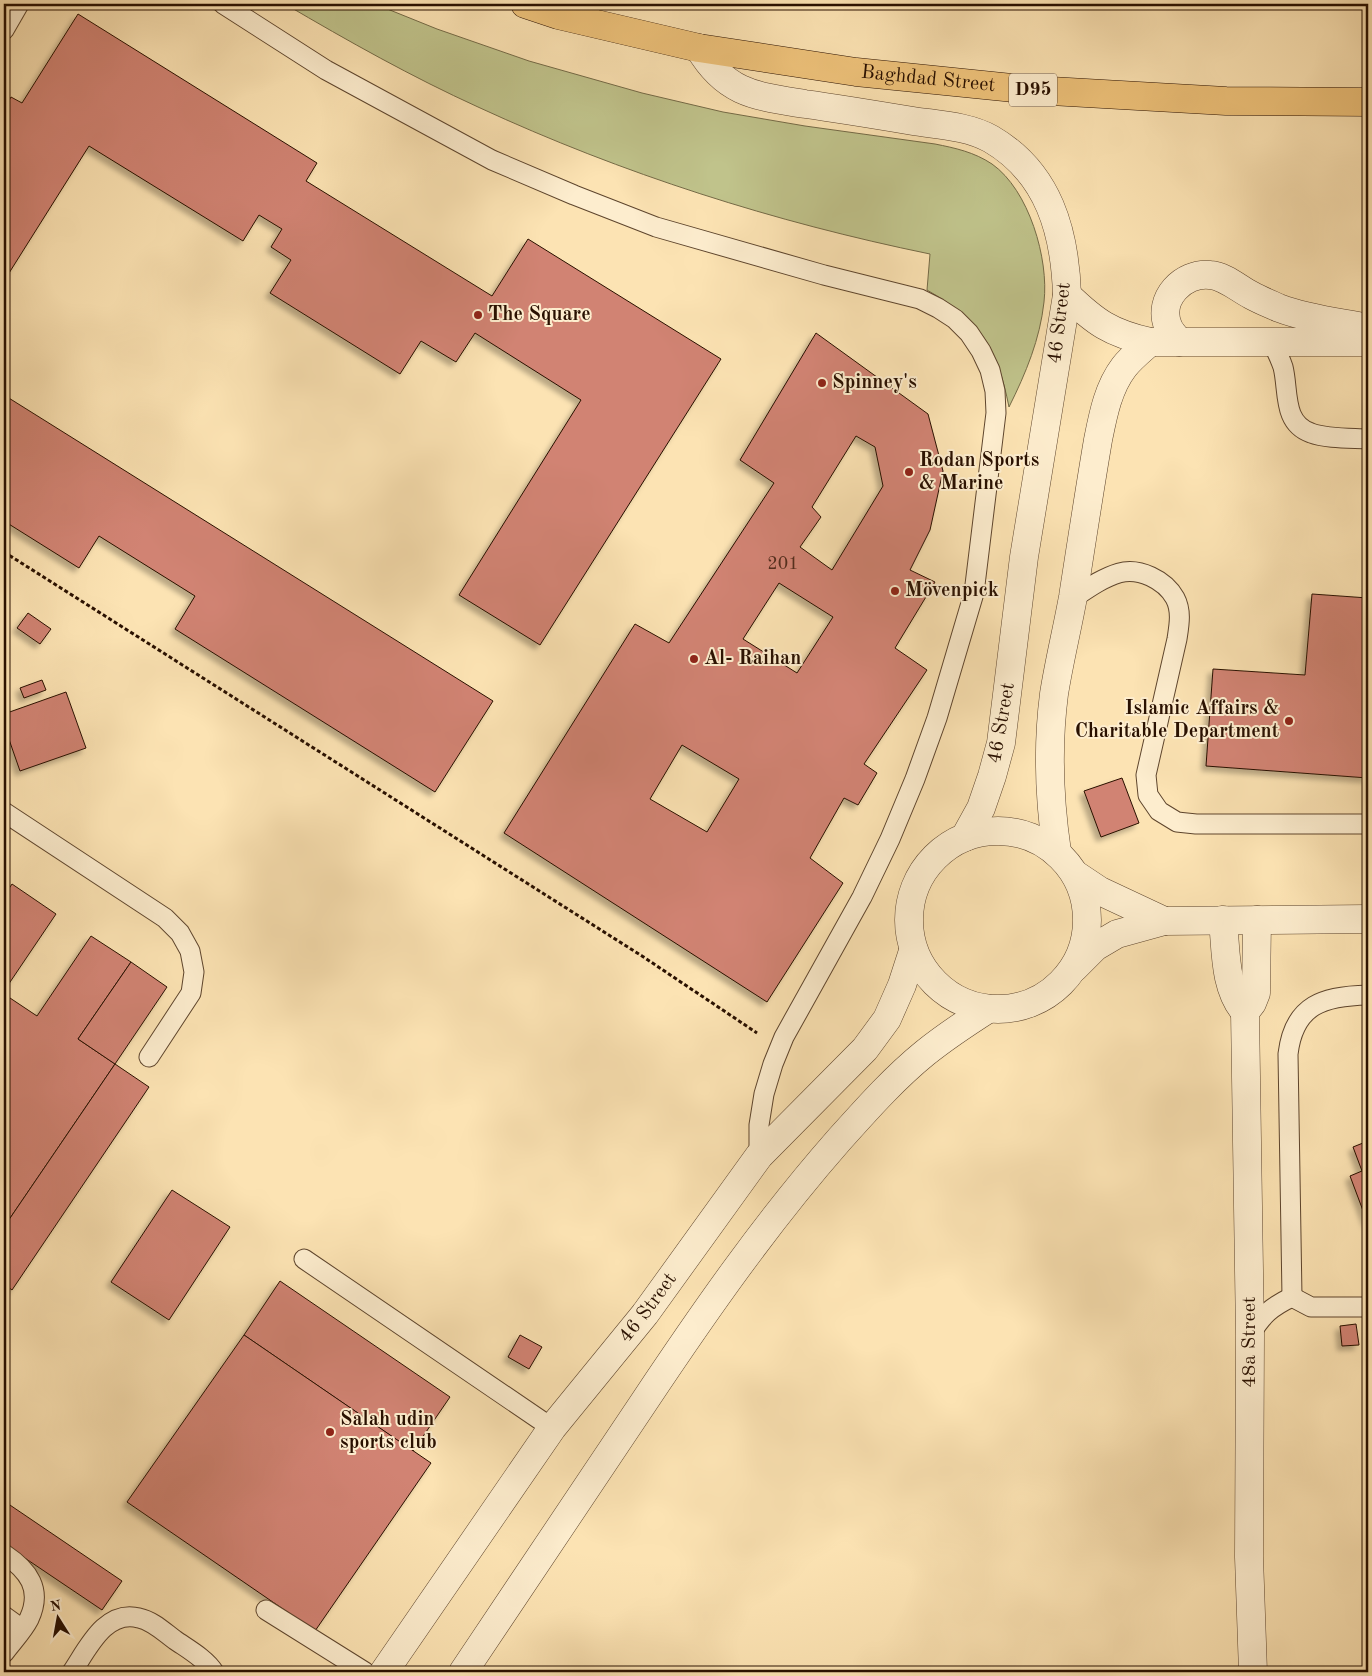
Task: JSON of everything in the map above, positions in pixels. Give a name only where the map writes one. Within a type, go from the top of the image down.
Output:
[{"type":"main road","name":"Baghdad Street","points":[[525,4],[558,15],[699,48],[856,72],[1033,90],[1226,101],[1368,102]]},
{"type":"street","name":"46 Street","points":[[699,48],[708,64],[719,75],[746,92],[777,99],[960,128],[989,139],[1014,156],[1035,179],[1050,205],[1060,235],[1067,295],[1024,557],[1001,743],[992,776],[980,808],[965,837]]},
{"type":"street","points":[[1179,342],[1168,326],[1166,310],[1170,295],[1181,282],[1195,275],[1212,275],[1227,281],[1252,296],[1306,317],[1368,328]]},
{"type":"street","points":[[1067,295],[1092,319],[1110,330],[1129,338],[1150,342],[1368,342]]},
{"type":"street","points":[[1057,852],[1051,816],[1049,780],[1054,695],[1103,414],[1113,385],[1124,366],[1150,342]]},
{"type":"street","points":[[1164,921],[1100,891],[1076,875],[1057,852],[1041,841],[1023,834],[1004,831],[984,831],[965,837],[941,850],[922,871],[911,896],[908,923],[913,950],[924,972],[942,991],[964,1003],[988,1009],[1013,1008],[1037,1000],[1058,986],[1095,947],[1117,934],[1138,927],[1164,921],[1368,919]]},
{"type":"street","points":[[1074,968],[1084,946],[1088,922],[1085,898],[1076,875]]},
{"type":"street","points":[[1223,920],[1230,982],[1233,994],[1245,1012]]},
{"type":"street","name":"48a Street","points":[[1253,1672],[1249,1557],[1250,1335],[1245,1012],[1252,1003],[1256,993],[1257,920]]},
{"type":"street","name":"46 Street","points":[[384,1672],[552,1428],[645,1314],[759,1156],[835,1080],[870,1042],[887,1019],[902,985],[913,950]]},
{"type":"street","points":[[463,1672],[684,1342],[740,1263],[799,1185],[867,1108],[896,1080],[924,1054],[955,1030],[988,1009]]},
{"type":"lane","points":[[4,30],[19,4]]},
{"type":"lane","points":[[223,4],[326,70],[492,160],[574,196],[656,227],[824,275],[920,299],[955,319],[969,333],[981,351],[990,370],[996,413],[974,593],[937,718],[915,779],[890,839],[862,897],[784,1037],[773,1064],[764,1094],[759,1125],[759,1156]]},
{"type":"lane","points":[[1272,342],[1283,368],[1289,411],[1294,420],[1302,428],[1322,436],[1368,439]]},
{"type":"lane","points":[[1072,599],[1101,580],[1121,572],[1142,573],[1162,582],[1175,598],[1180,619],[1177,639],[1146,775],[1148,795],[1159,811],[1176,822],[1196,824],[1368,824]]},
{"type":"lane","points":[[4,812],[165,918],[180,932],[190,951],[194,972],[190,993],[150,1056]]},
{"type":"lane","points":[[1292,1297],[1288,1054],[1290,1042],[1300,1019],[1309,1009],[1333,997],[1368,994]]},
{"type":"lane","points":[[304,1259],[552,1428]]},
{"type":"lane","points":[[1292,1297],[1311,1307],[1368,1307]]},
{"type":"lane","points":[[1250,1335],[1260,1318],[1274,1305],[1292,1297]]},
{"type":"lane","points":[[4,1554],[19,1564],[29,1576],[34,1590],[34,1605],[29,1620],[4,1653]]},
{"type":"lane","points":[[266,1610],[365,1672]]},
{"type":"lane","points":[[4,1616],[22,1629]]},
{"type":"lane","points":[[72,1672],[96,1636],[107,1624],[122,1618],[138,1617],[153,1624],[194,1653],[214,1672]]},
{"type":"path","points":[[4,552],[642,956],[760,1035]]},
{"type":"green space","points":[[285,4],[375,4],[437,29],[529,61],[642,93],[723,112],[805,126],[935,144],[978,156],[992,164],[1016,190],[1034,227],[1040,246],[1043,266],[1044,302],[1036,343],[1009,407],[999,368],[984,338],[961,313],[946,301],[927,290],[930,254],[814,227],[757,211],[700,194],[588,154],[478,107],[429,83],[356,45]]},
{"type":"building","name":"The Square","points":[[78,14],[317,163],[306,181],[492,296],[528,239],[721,359],[540,645],[459,595],[581,400],[475,333],[456,362],[421,341],[400,374],[270,293],[291,260],[271,247],[282,229],[259,215],[243,241],[89,146],[4,281],[4,109],[11,97],[22,103]]},
{"type":"building","name":"Al- Raihan","points":[[816,333],[928,414],[943,471],[930,530],[910,570],[935,582],[895,648],[927,670],[864,764],[877,773],[858,805],[844,798],[810,858],[843,883],[767,1002],[504,833],[635,624],[669,643],[774,483],[740,460]],"holes":[[[856,436],[875,447],[883,486],[832,570],[800,547],[821,517],[812,507]],[[779,583],[833,617],[797,673],[743,639]],[[682,745],[739,779],[707,832],[650,799]]]},
{"type":"building","points":[[4,395],[493,701],[435,792],[175,629],[195,596],[99,536],[79,568],[4,521]]},
{"type":"building","name":"Islamic Affairs & Charitable Department","points":[[1312,594],[1368,598],[1368,778],[1206,766],[1213,669],[1305,675]]},
{"type":"building","points":[[28,613],[51,629],[40,644],[17,628]]},
{"type":"building","points":[[42,680],[46,690],[24,698],[20,688]]},
{"type":"building","points":[[66,692],[86,748],[20,771],[4,725],[4,714]]},
{"type":"building","points":[[1122,778],[1139,823],[1101,837],[1084,791]]},
{"type":"building","points":[[12,884],[56,914],[4,991],[4,896]]},
{"type":"building","points":[[91,936],[131,962],[78,1039],[115,1064],[4,1227],[4,994],[37,1016]]},
{"type":"building","points":[[131,962],[167,987],[115,1064],[78,1039]]},
{"type":"building","points":[[115,1064],[149,1087],[12,1290],[4,1284],[4,1227]]},
{"type":"building","points":[[1368,1141],[1368,1224],[1350,1176],[1362,1171],[1353,1147]]},
{"type":"building","points":[[172,1190],[230,1227],[169,1320],[111,1282]]},
{"type":"building","points":[[280,1281],[450,1397],[413,1451],[244,1335]]},
{"type":"building","points":[[1356,1324],[1359,1345],[1342,1346],[1340,1326]]},
{"type":"building","points":[[244,1335],[431,1463],[315,1631],[127,1502]]},
{"type":"building","points":[[520,1335],[542,1347],[529,1369],[508,1357]]},
{"type":"building","points":[[4,1501],[122,1581],[102,1610],[4,1544]]},
{"type":"place","name":"The Square","points":[[478,315]]},
{"type":"place","name":"Spinney's","points":[[822,383]]},
{"type":"place","name":"Rodan Sports & Marine","points":[[909,472]]},
{"type":"place","name":"Mövenpick","points":[[895,591]]},
{"type":"place","name":"Al- Raihan","points":[[694,659]]},
{"type":"place","name":"Islamic Affairs & Charitable Department","points":[[1289,721]]},
{"type":"place","name":"Salah udin sports club","points":[[330,1432]]}]
